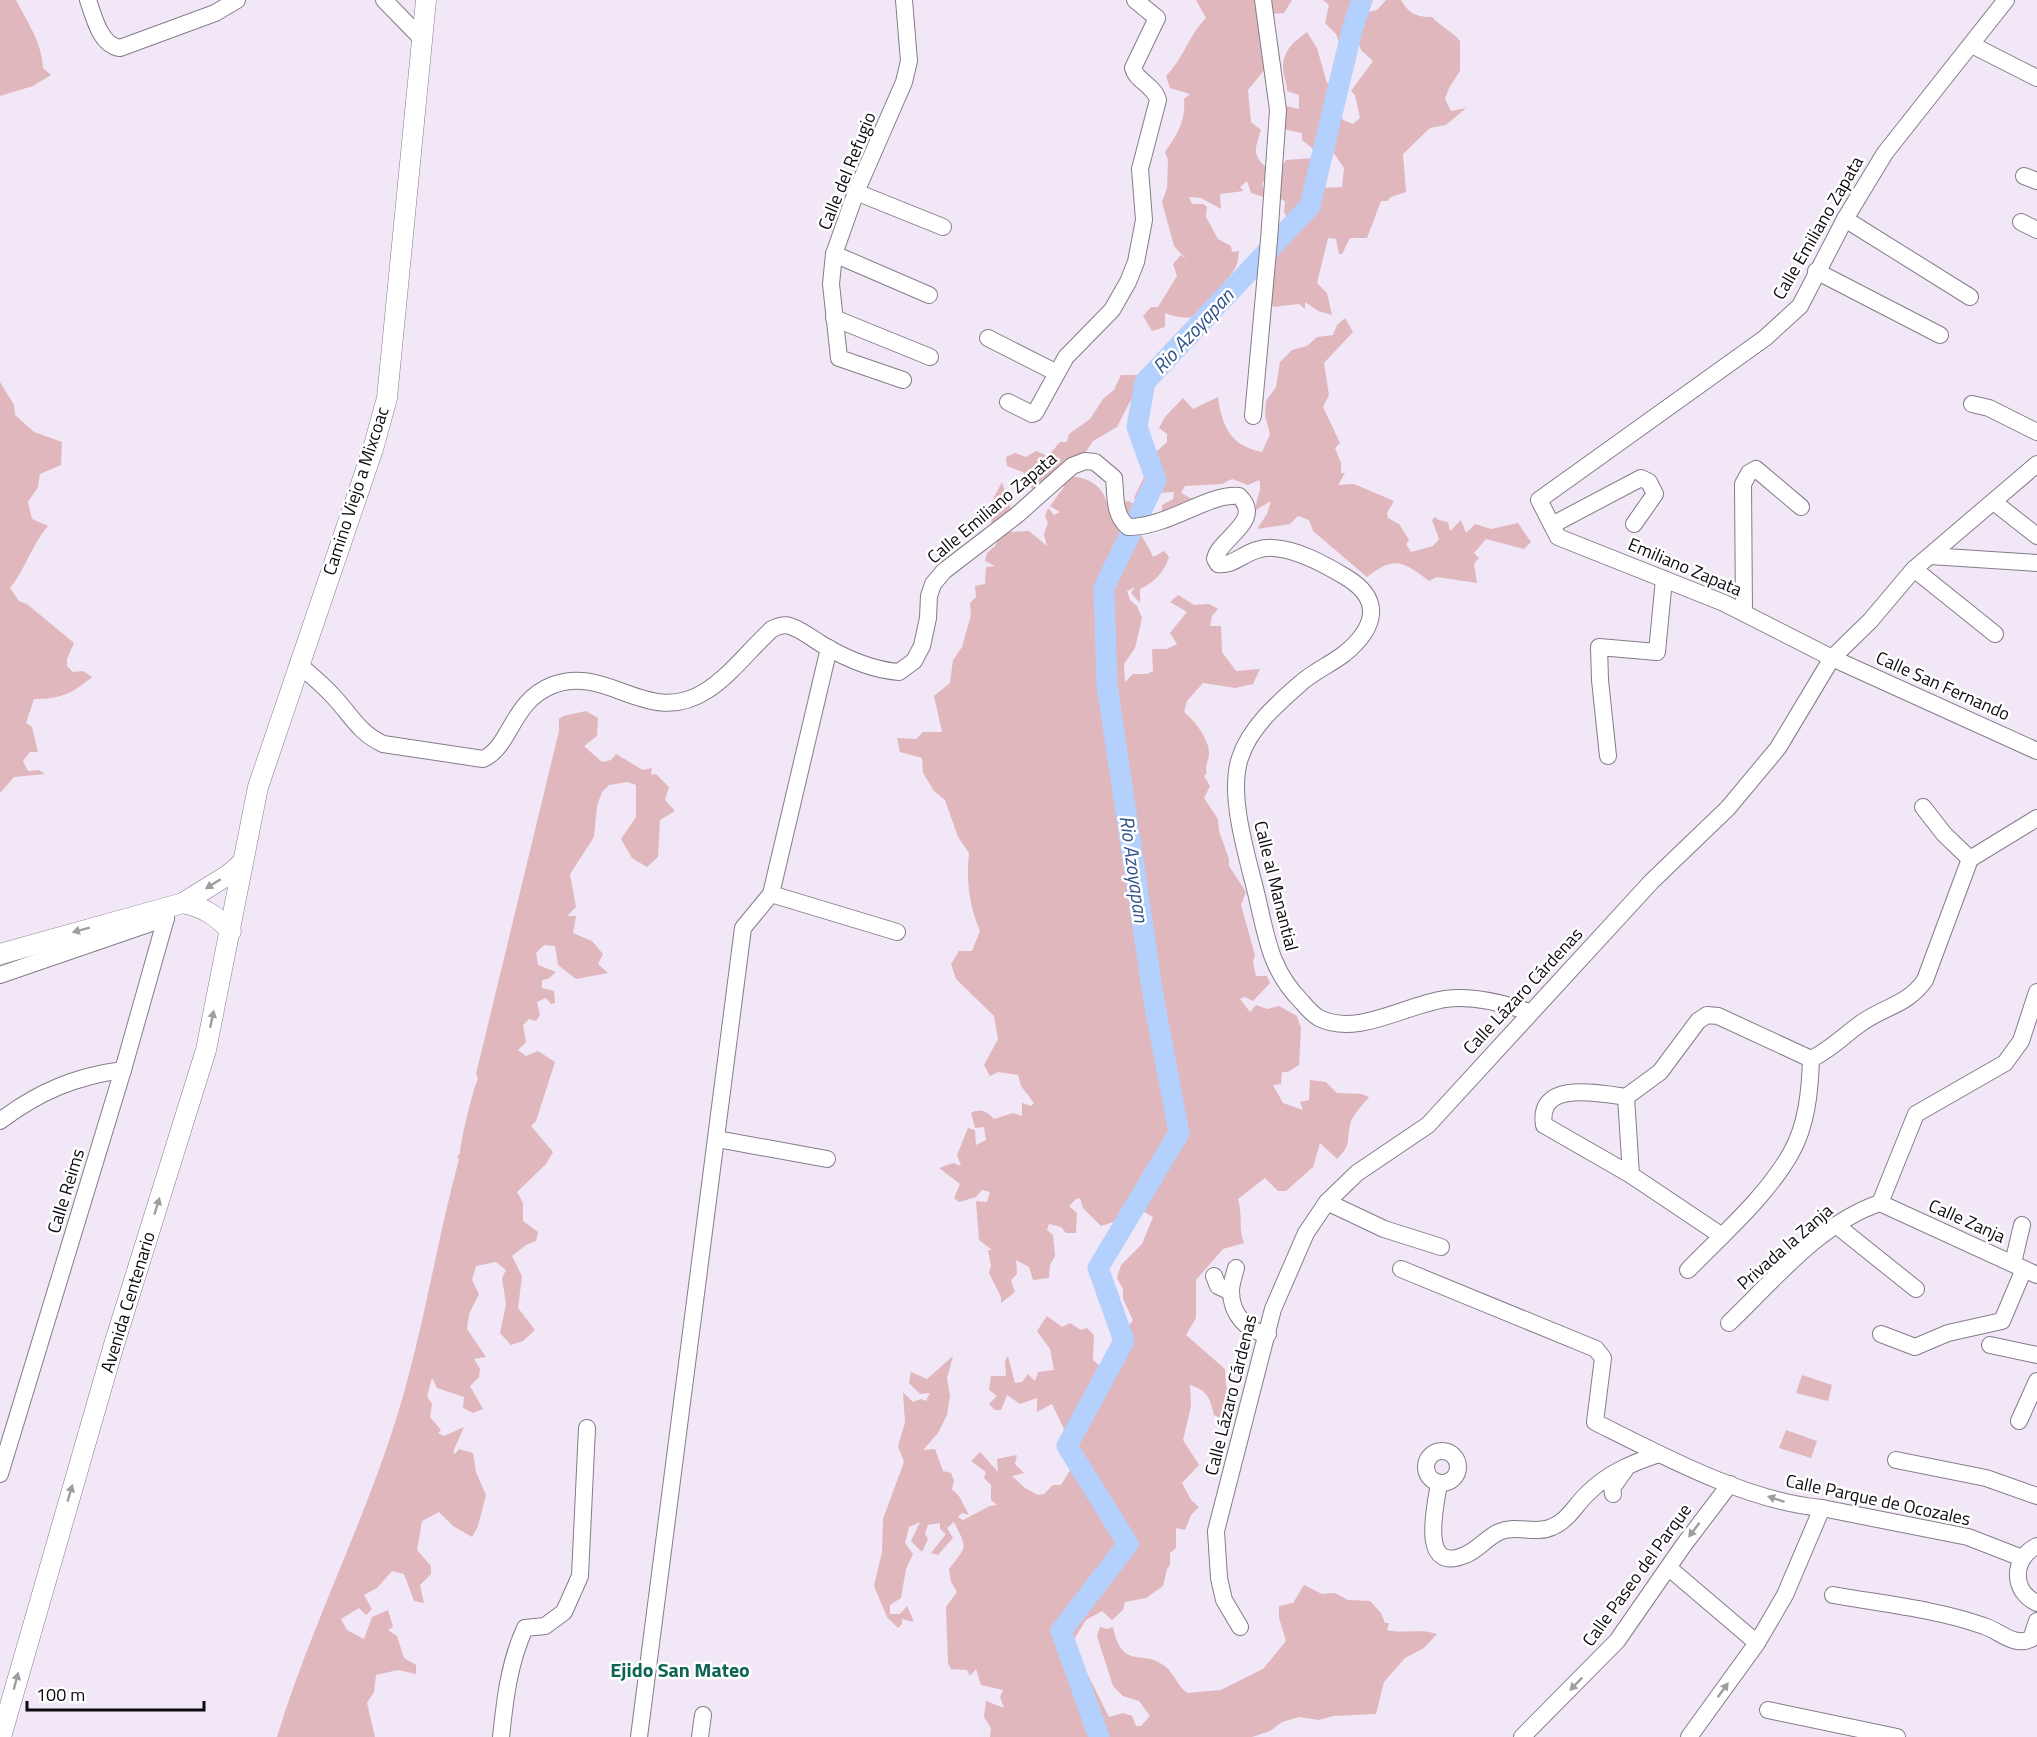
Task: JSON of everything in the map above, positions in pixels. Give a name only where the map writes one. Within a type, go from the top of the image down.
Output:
[{"type":"main road","name":"Camino Viejo a Mixcoac","points":[[242,863],[258,787],[373,449],[387,398],[426,0]]},
{"type":"main road","points":[[0,954],[172,909],[228,875],[242,863]]},
{"type":"main road","name":"Avenida Centenario","points":[[1,1737],[113,1348],[206,1050],[231,931],[242,863]]},
{"type":"main road","points":[[172,909],[209,911],[231,931]]},
{"type":"street","points":[[93,3],[105,40],[111,47],[120,48],[205,17],[237,0]]},
{"type":"street","points":[[384,0],[422,39]]},
{"type":"street","name":"Calle del Refugio","points":[[903,380],[838,358],[831,284],[834,254],[856,192],[904,82],[909,61],[904,0]]},
{"type":"street","points":[[1008,402],[1032,414],[1035,413],[1055,372],[1066,357],[1118,301],[1136,262],[1144,208],[1140,169],[1158,100],[1156,93],[1134,73],[1132,68],[1156,18],[1135,0]]},
{"type":"street","points":[[1253,416],[1268,260],[1278,110],[1263,0]]},
{"type":"street","name":"Calle Emiliano Zapata","points":[[1539,500],[1765,338],[1800,306],[1816,271],[1885,153],[2006,0]]},
{"type":"street","points":[[1972,45],[2037,78]]},
{"type":"street","points":[[856,192],[943,227]]},
{"type":"street","points":[[1845,219],[1970,297]]},
{"type":"street","points":[[2021,222],[2037,230]]},
{"type":"street","points":[[834,254],[929,295]]},
{"type":"street","points":[[1816,271],[1940,335]]},
{"type":"street","points":[[834,318],[930,357]]},
{"type":"street","points":[[988,338],[1055,372]]},
{"type":"street","points":[[1972,404],[1989,408],[2037,432]]},
{"type":"street","name":"Calle Emiliano Zapata","points":[[298,664],[335,697],[355,725],[373,739],[383,744],[476,759],[490,756],[496,751],[525,703],[551,686],[565,681],[590,681],[655,703],[681,703],[705,692],[725,676],[758,642],[779,626],[789,626],[829,648],[882,670],[899,672],[914,661],[922,646],[933,584],[944,571],[1017,515],[1072,466],[1085,461],[1095,462],[1113,478],[1121,521],[1136,527],[1221,497],[1239,496],[1247,508],[1246,516],[1240,529],[1216,551],[1215,559],[1218,564],[1231,563],[1251,550],[1273,548],[1329,567],[1362,590]]},
{"type":"street","name":"Calle Lázaro Cárdenas","points":[[1240,1627],[1224,1600],[1219,1578],[1216,1531],[1273,1309],[1306,1233],[1327,1202],[1357,1173],[1428,1125],[1529,1012],[1652,881],[1728,808],[1778,748],[1832,658],[1870,621],[1914,569],[1945,540],[1995,502],[2037,464]]},
{"type":"street","points":[[1744,613],[1743,484],[1749,473],[1756,470],[1800,507]]},
{"type":"street","points":[[1552,525],[1641,478],[1649,482],[1655,494],[1634,524]]},
{"type":"street","name":"Emiliano Zapata","points":[[1539,500],[1558,537],[1744,613],[1832,658]]},
{"type":"street","points":[[1995,502],[2037,536]]},
{"type":"street","points":[[1930,556],[2037,563]]},
{"type":"street","points":[[1914,569],[1995,634]]},
{"type":"street","points":[[1608,756],[1599,647],[1657,652],[1664,579]]},
{"type":"street","name":"Calle al Manantial","points":[[1362,590],[1369,597],[1372,608],[1370,624],[1345,653],[1305,680],[1262,720],[1240,759],[1236,804],[1269,954],[1288,988],[1316,1017],[1336,1026],[1355,1025],[1446,999],[1499,1001],[1529,1012]]},
{"type":"street","points":[[639,1737],[743,928],[771,894],[829,648]]},
{"type":"street","name":"Calle San Fernando","points":[[1832,658],[2037,751]]},
{"type":"street","points":[[1923,807],[1944,834],[1970,860]]},
{"type":"street","points":[[1811,1059],[1828,1051],[1861,1023],[1915,995],[1925,980],[1970,860],[2037,818]]},
{"type":"street","points":[[771,894],[897,932]]},
{"type":"street","points":[[0,975],[172,909]]},
{"type":"street","name":"Calle Reims","points":[[0,1474],[172,909]]},
{"type":"street","points":[[1880,1203],[1916,1114],[2005,1063],[2021,1041],[2036,1004]]},
{"type":"street","points":[[1722,1236],[1631,1175],[1544,1125],[1543,1116],[1546,1104],[1557,1094],[1587,1092],[1626,1097],[1660,1072],[1698,1021],[1707,1015],[1718,1016],[1811,1059]]},
{"type":"street","points":[[1688,1270],[1771,1182],[1792,1152],[1806,1108],[1811,1059]]},
{"type":"street","points":[[0,1121],[40,1094],[64,1083],[90,1074],[123,1070]]},
{"type":"street","points":[[1626,1097],[1631,1175]]},
{"type":"street","points":[[717,1139],[827,1160]]},
{"type":"street","points":[[1327,1202],[1384,1229],[1441,1246]]},
{"type":"street","name":"Privada la Zanja","points":[[1729,1323],[1836,1225],[1861,1210],[1880,1203]]},
{"type":"street","name":"Calle Zanja","points":[[1880,1203],[2025,1269]]},
{"type":"street","points":[[1836,1225],[1916,1289]]},
{"type":"street","points":[[1881,1334],[1915,1347],[1948,1333],[2002,1322],[2025,1269],[2022,1225]]},
{"type":"street","points":[[1236,1268],[1231,1292],[1243,1325],[1256,1333],[1268,1334]]},
{"type":"street","name":"Calle Parque de Ocozales","points":[[1401,1269],[1596,1349],[1603,1358],[1595,1422],[1659,1455],[1730,1484],[1798,1506],[1822,1508],[1968,1537],[2022,1558]]},
{"type":"street","points":[[1214,1276],[1218,1286],[1231,1292]]},
{"type":"street","points":[[1990,1345],[2037,1355]]},
{"type":"street","points":[[2019,1421],[2037,1381]]},
{"type":"street","points":[[501,1737],[514,1650],[525,1628],[545,1626],[564,1612],[580,1576],[587,1428]]},
{"type":"street","points":[[1439,1483],[1433,1542],[1438,1553],[1455,1557],[1463,1556],[1489,1538],[1511,1527],[1549,1528],[1563,1521],[1587,1493],[1610,1475],[1632,1463],[1659,1455]]},
{"type":"street","points":[[1896,1460],[1986,1478],[2037,1496]]},
{"type":"street","points":[[1613,1494],[1612,1488],[1619,1475],[1632,1463]]},
{"type":"street","name":"Calle Paseo del Parque","points":[[1522,1737],[1617,1641],[1730,1484]]},
{"type":"street","points":[[1692,1736],[1757,1642],[1785,1595],[1822,1508]]},
{"type":"street","points":[[2037,1546],[2022,1558],[2018,1572],[2020,1586],[2028,1598],[2037,1603]]},
{"type":"street","points":[[1669,1568],[1757,1642]]},
{"type":"street","points":[[1833,1595],[1943,1615],[1985,1626],[2016,1642],[2031,1639],[2037,1621]]},
{"type":"street","points":[[1768,1710],[1897,1737]]},
{"type":"street","points":[[700,1737],[703,1715]]},
{"type":"shaded area","points":[[0,0],[16,0],[37,41],[43,68],[51,75],[33,86],[0,96]]},
{"type":"shaded area","points":[[1196,0],[1292,0],[1284,13],[1271,14],[1270,63],[1248,90],[1251,122],[1261,130],[1256,148],[1257,157],[1270,171],[1262,184],[1267,198],[1251,193],[1247,181],[1240,187],[1244,191],[1220,194],[1221,209],[1201,198],[1189,197],[1192,204],[1203,204],[1207,207],[1206,217],[1218,239],[1231,246],[1232,252],[1239,251],[1237,265],[1208,311],[1190,317],[1176,317],[1165,313],[1165,327],[1152,331],[1143,316],[1151,307],[1158,307],[1177,276],[1173,264],[1181,255],[1187,260],[1174,246],[1162,202],[1167,188],[1168,160],[1165,152],[1180,127],[1184,114],[1184,99],[1190,94],[1170,88],[1166,76],[1206,18]]},
{"type":"shaded area","points":[[1323,0],[1363,0],[1367,12],[1377,10],[1386,0],[1401,0],[1414,14],[1432,17],[1460,41],[1460,71],[1445,99],[1451,111],[1466,108],[1446,125],[1430,128],[1403,154],[1406,192],[1391,197],[1387,201],[1381,201],[1367,238],[1350,238],[1342,254],[1339,254],[1336,239],[1328,238],[1317,283],[1327,293],[1332,315],[1318,311],[1305,302],[1305,309],[1299,304],[1273,307],[1258,267],[1261,256],[1291,225],[1284,212],[1285,201],[1271,195],[1274,180],[1286,160],[1314,158],[1315,188],[1342,187],[1344,168],[1331,149],[1313,149],[1302,140],[1302,133],[1283,129],[1280,119],[1286,106],[1299,109],[1299,95],[1287,91],[1283,70],[1285,56],[1290,46],[1307,32],[1317,48],[1327,83],[1332,85],[1338,79],[1339,108],[1343,120],[1353,124],[1360,118],[1355,95],[1351,91],[1373,61],[1361,50],[1358,42],[1345,56],[1336,34],[1325,23],[1329,5]]},
{"type":"shaded area","points":[[1345,318],[1353,332],[1324,363],[1329,395],[1323,407],[1340,443],[1335,448],[1341,463],[1341,473],[1345,473],[1338,485],[1354,484],[1394,501],[1387,513],[1388,518],[1399,524],[1409,540],[1406,544],[1411,552],[1433,546],[1439,539],[1432,520],[1435,517],[1448,522],[1450,531],[1461,520],[1466,533],[1475,524],[1491,529],[1518,523],[1531,542],[1524,549],[1486,539],[1474,553],[1479,558],[1474,564],[1477,583],[1437,577],[1429,581],[1412,569],[1399,564],[1385,566],[1367,577],[1313,531],[1309,520],[1298,516],[1290,524],[1257,529],[1267,514],[1271,501],[1256,510],[1259,480],[1248,485],[1232,479],[1222,484],[1185,486],[1181,493],[1194,500],[1162,514],[1162,505],[1173,499],[1174,492],[1144,494],[1151,507],[1140,521],[1140,532],[1153,557],[1164,551],[1169,557],[1158,576],[1140,589],[1140,603],[1131,593],[1135,587],[1127,591],[1142,618],[1135,648],[1124,664],[1125,682],[1133,674],[1147,674],[1153,671],[1152,649],[1167,649],[1177,644],[1170,633],[1187,612],[1170,602],[1178,595],[1194,605],[1209,604],[1218,609],[1212,616],[1210,626],[1221,626],[1222,652],[1236,671],[1260,669],[1253,684],[1235,688],[1203,683],[1187,701],[1184,712],[1197,725],[1209,749],[1207,773],[1204,776],[1210,786],[1204,798],[1218,819],[1229,866],[1246,892],[1241,905],[1255,955],[1253,962],[1256,976],[1267,976],[1270,983],[1253,1001],[1245,997],[1240,999],[1250,1012],[1256,1005],[1267,1009],[1279,1006],[1297,1016],[1301,1028],[1299,1065],[1288,1072],[1282,1072],[1281,1084],[1273,1085],[1283,1103],[1303,1110],[1300,1102],[1309,1100],[1310,1080],[1326,1082],[1337,1093],[1362,1094],[1369,1097],[1353,1118],[1347,1146],[1337,1159],[1320,1143],[1313,1167],[1286,1191],[1278,1191],[1265,1178],[1238,1199],[1244,1243],[1223,1249],[1196,1280],[1196,1318],[1186,1335],[1225,1369],[1226,1385],[1237,1407],[1230,1423],[1214,1415],[1207,1396],[1200,1389],[1190,1385],[1191,1406],[1183,1440],[1199,1465],[1182,1483],[1191,1500],[1199,1507],[1191,1515],[1185,1530],[1176,1528],[1176,1548],[1170,1553],[1170,1565],[1163,1586],[1146,1598],[1125,1602],[1123,1610],[1112,1620],[1102,1611],[1086,1620],[1070,1646],[1077,1654],[1063,1651],[1073,1668],[1083,1665],[1109,1717],[1123,1713],[1132,1716],[1136,1726],[1141,1726],[1150,1716],[1139,1701],[1123,1696],[1113,1686],[1097,1636],[1100,1627],[1107,1629],[1113,1627],[1122,1650],[1128,1654],[1150,1659],[1166,1667],[1187,1693],[1221,1690],[1263,1669],[1286,1641],[1279,1618],[1279,1606],[1293,1603],[1304,1585],[1322,1594],[1335,1593],[1348,1600],[1370,1601],[1381,1613],[1385,1623],[1389,1623],[1387,1630],[1424,1631],[1437,1634],[1424,1648],[1405,1658],[1384,1682],[1376,1714],[1333,1716],[1319,1720],[1299,1717],[1282,1722],[1270,1731],[1252,1737],[990,1737],[991,1728],[984,1717],[986,1701],[1004,1708],[1000,1697],[1003,1690],[981,1685],[976,1669],[970,1676],[967,1670],[951,1669],[948,1663],[946,1607],[957,1592],[951,1582],[949,1569],[963,1547],[962,1538],[954,1522],[947,1528],[953,1538],[938,1555],[931,1553],[946,1534],[940,1529],[940,1523],[928,1525],[925,1534],[928,1539],[922,1552],[911,1541],[920,1522],[909,1527],[905,1543],[913,1554],[906,1569],[901,1598],[890,1605],[890,1614],[900,1614],[907,1606],[914,1622],[902,1619],[902,1624],[898,1628],[887,1617],[874,1586],[882,1552],[883,1519],[904,1462],[898,1446],[905,1423],[903,1392],[913,1402],[921,1399],[926,1401],[930,1393],[920,1394],[909,1383],[911,1372],[927,1379],[953,1356],[947,1378],[950,1396],[947,1415],[938,1433],[923,1450],[935,1449],[943,1471],[951,1473],[954,1481],[952,1489],[959,1496],[969,1515],[962,1513],[958,1517],[963,1520],[990,1506],[997,1505],[991,1500],[991,1485],[984,1478],[986,1472],[971,1461],[980,1452],[998,1472],[997,1459],[1017,1455],[1015,1464],[1024,1473],[1012,1476],[1025,1488],[1038,1495],[1044,1494],[1053,1485],[1061,1485],[1080,1454],[1069,1450],[1074,1432],[1065,1431],[1052,1404],[1037,1412],[1037,1398],[1020,1404],[1007,1395],[1001,1410],[995,1410],[989,1404],[997,1396],[989,1390],[991,1376],[1006,1376],[1005,1361],[1008,1356],[1015,1383],[1022,1382],[1028,1374],[1035,1381],[1038,1372],[1054,1370],[1050,1349],[1037,1331],[1047,1316],[1062,1327],[1070,1323],[1081,1330],[1087,1328],[1094,1335],[1093,1360],[1115,1380],[1113,1374],[1116,1366],[1116,1347],[1133,1320],[1123,1299],[1123,1289],[1117,1278],[1121,1265],[1142,1244],[1153,1217],[1139,1209],[1116,1225],[1113,1222],[1101,1226],[1083,1208],[1080,1198],[1076,1199],[1069,1206],[1077,1213],[1076,1233],[1066,1233],[1061,1227],[1049,1224],[1047,1230],[1053,1235],[1055,1256],[1050,1265],[1049,1278],[1033,1280],[1029,1267],[1016,1260],[1017,1274],[1011,1280],[1015,1292],[1001,1303],[1001,1297],[989,1273],[991,1266],[988,1250],[992,1250],[979,1240],[976,1201],[987,1202],[990,1192],[982,1190],[976,1197],[959,1202],[954,1198],[960,1184],[939,1168],[953,1163],[961,1166],[957,1155],[968,1128],[975,1130],[976,1145],[986,1140],[984,1127],[975,1128],[971,1113],[983,1111],[994,1119],[1013,1113],[1022,1116],[1022,1103],[1031,1106],[1034,1103],[1021,1086],[1018,1075],[998,1072],[990,1076],[984,1065],[998,1039],[994,1016],[956,979],[951,964],[959,951],[972,951],[980,931],[969,893],[969,853],[958,837],[945,800],[934,791],[923,773],[922,758],[900,752],[897,738],[916,739],[923,732],[942,732],[934,696],[950,683],[953,660],[962,647],[971,615],[970,603],[976,597],[975,586],[985,584],[986,567],[995,566],[985,561],[987,553],[995,546],[1001,533],[991,524],[995,514],[991,510],[992,501],[1002,482],[1014,518],[1007,532],[1029,531],[1047,546],[1044,534],[1048,523],[1045,516],[1048,508],[1054,515],[1060,512],[1050,506],[1064,487],[1061,484],[1046,485],[1039,482],[1041,495],[1036,496],[1023,472],[1007,466],[1006,457],[1015,453],[1026,457],[1036,451],[1048,456],[1060,442],[1067,442],[1069,434],[1090,419],[1103,399],[1114,390],[1121,375],[1137,375],[1137,388],[1117,427],[1093,441],[1070,476],[1094,484],[1102,491],[1107,503],[1115,507],[1128,501],[1139,506],[1134,498],[1156,452],[1167,442],[1167,434],[1159,428],[1165,417],[1183,398],[1193,409],[1218,397],[1222,417],[1230,434],[1243,445],[1262,452],[1270,434],[1265,415],[1266,401],[1276,387],[1280,362],[1292,350],[1307,346],[1317,337],[1333,335],[1337,325]]},
{"type":"shaded area","points":[[0,382],[14,405],[15,415],[34,432],[62,442],[61,465],[40,474],[38,487],[28,502],[32,519],[48,526],[10,588],[19,601],[27,604],[74,643],[67,659],[67,666],[73,672],[83,671],[92,677],[78,688],[65,694],[34,699],[26,723],[32,727],[38,752],[30,752],[23,761],[28,771],[39,770],[45,774],[14,777],[0,793]]},
{"type":"shaded area","points":[[586,711],[598,718],[597,736],[584,746],[602,762],[611,760],[616,754],[643,770],[652,768],[651,775],[656,774],[669,787],[665,800],[675,811],[660,820],[658,857],[647,867],[632,858],[621,839],[636,817],[636,785],[627,782],[609,785],[602,792],[597,806],[594,837],[570,874],[576,907],[567,916],[576,916],[573,933],[592,941],[603,954],[598,964],[608,973],[576,979],[558,965],[555,946],[544,945],[536,953],[538,965],[556,972],[548,979],[542,980],[542,988],[554,991],[555,1003],[551,1004],[546,998],[537,1002],[540,1015],[536,1021],[529,1019],[523,1025],[526,1042],[518,1050],[526,1056],[538,1051],[555,1062],[536,1121],[531,1126],[553,1152],[546,1164],[517,1192],[523,1203],[523,1221],[538,1232],[536,1241],[526,1245],[512,1256],[522,1276],[518,1308],[535,1330],[523,1341],[511,1345],[500,1333],[506,1304],[502,1278],[506,1270],[496,1262],[476,1266],[472,1280],[479,1294],[469,1314],[467,1329],[486,1357],[474,1359],[480,1369],[479,1377],[470,1386],[483,1409],[473,1413],[463,1408],[464,1397],[437,1388],[432,1378],[427,1396],[432,1404],[430,1417],[441,1430],[438,1433],[444,1436],[464,1427],[453,1452],[455,1454],[459,1449],[473,1453],[476,1472],[486,1495],[478,1526],[472,1537],[453,1526],[439,1512],[422,1521],[417,1550],[431,1566],[431,1574],[420,1585],[424,1603],[414,1601],[404,1574],[392,1571],[377,1588],[364,1595],[372,1609],[366,1615],[359,1608],[341,1619],[347,1630],[364,1639],[372,1617],[388,1610],[393,1627],[388,1630],[397,1636],[404,1658],[416,1665],[416,1674],[398,1670],[376,1675],[374,1692],[367,1703],[375,1737],[277,1737],[303,1661],[377,1476],[401,1404],[459,1159],[457,1157],[460,1153],[478,1079],[476,1074],[559,731],[559,719]]},
{"type":"shaded area","points":[[1802,1375],[1832,1385],[1828,1401],[1796,1393]]},
{"type":"shaded area","points":[[1786,1430],[1817,1441],[1811,1458],[1779,1448]]},
{"type":"waterway","name":"Rio Azoyapan","points":[[1099,1737],[1061,1631],[1128,1544],[1067,1446],[1124,1341],[1098,1268],[1179,1133],[1154,1001],[1107,685],[1104,588],[1156,480],[1137,427],[1145,382],[1310,206],[1352,30],[1362,0]]},
{"type":"district","name":"Ejido San Mateo","points":[[680,1670]]}]
